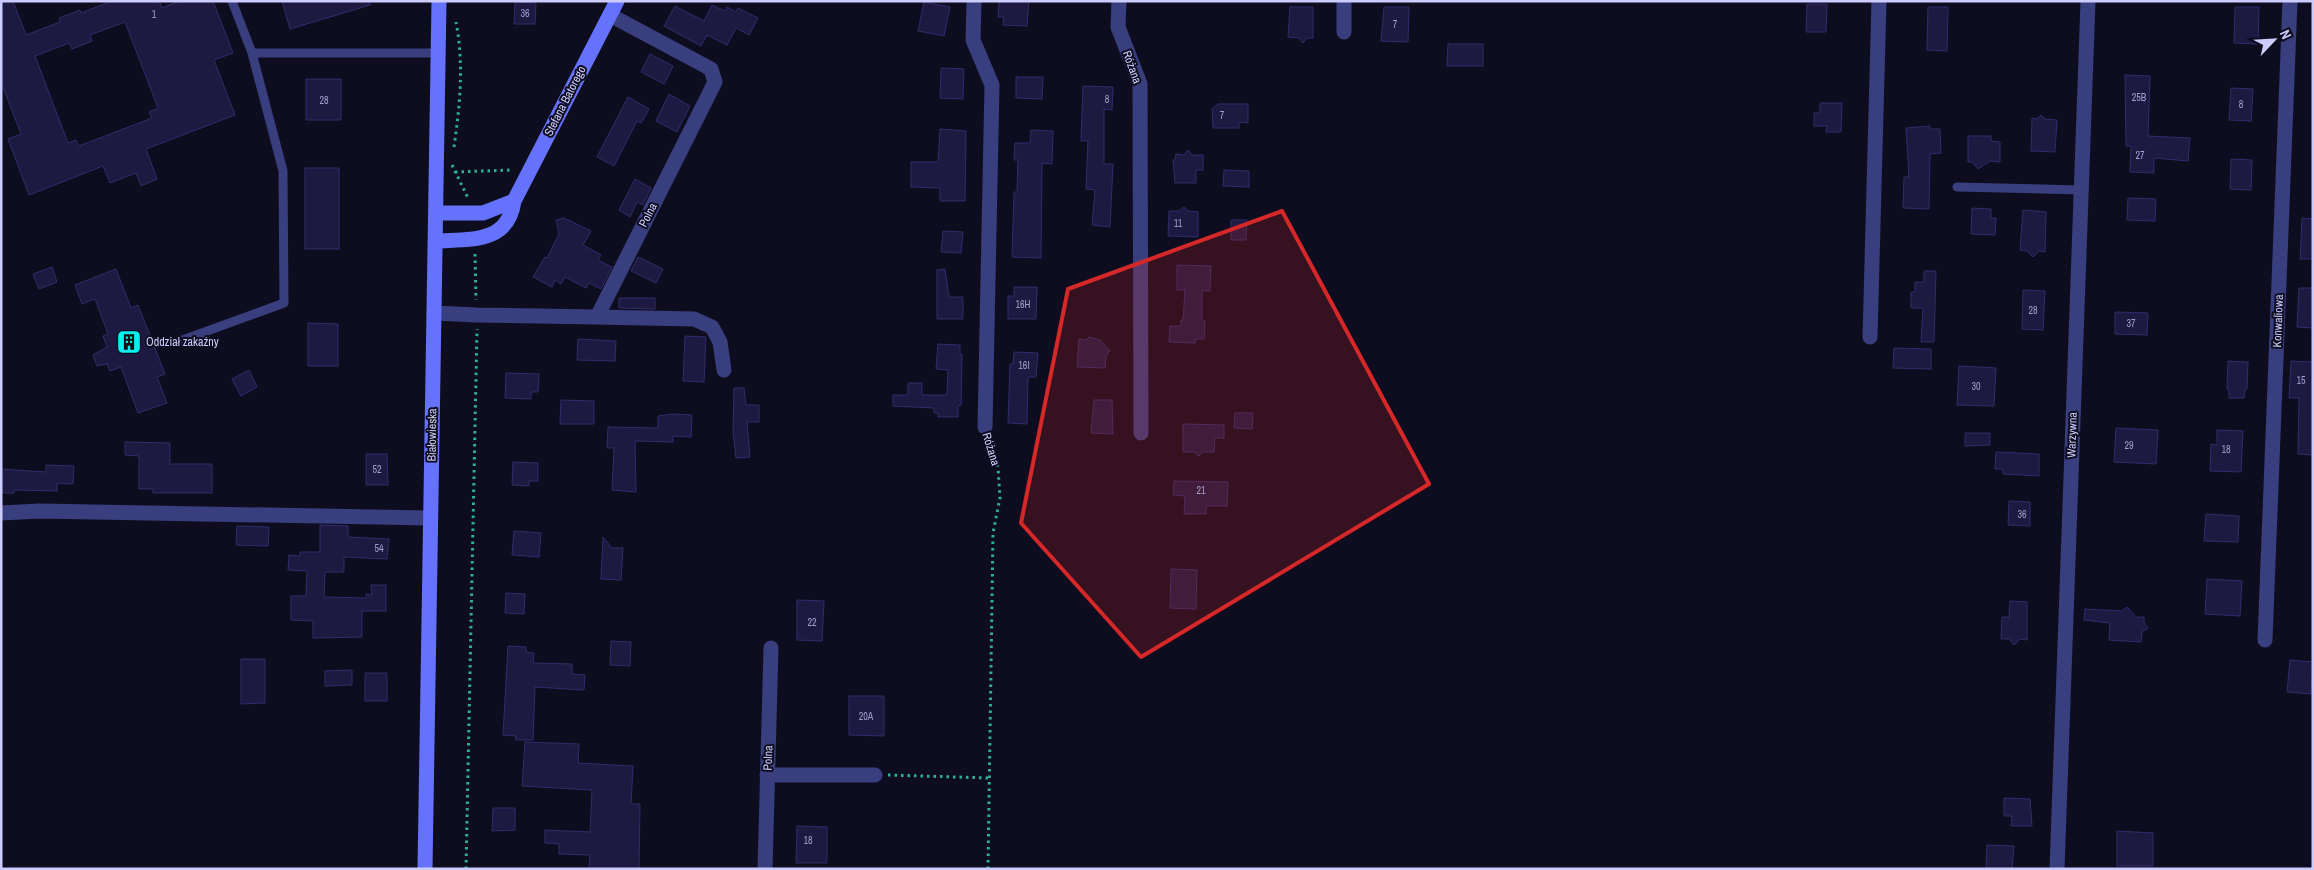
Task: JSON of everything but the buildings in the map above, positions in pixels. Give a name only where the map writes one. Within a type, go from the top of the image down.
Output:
[{"type":"main road","name":"Białowieska","points":[[425,869],[439,1]]},
{"type":"main road","name":"Stefana Batorego","points":[[436,241],[474,239],[489,236],[508,224],[514,201],[613,8]]},
{"type":"main road","points":[[436,213],[471,214],[495,210],[514,201]]},
{"type":"street","name":"Różana","points":[[974,1],[973,40],[992,85],[985,427]]},
{"type":"street","name":"Różana","points":[[1119,1],[1118,27],[1140,84],[1141,433]]},
{"type":"street","points":[[1344,1],[1344,32]]},
{"type":"street","points":[[1870,337],[1878,1]]},
{"type":"street","name":"Warzywna","points":[[2057,869],[2088,1]]},
{"type":"street","name":"Konwaliowa","points":[[2265,640],[2290,1]]},
{"type":"street","name":"Polna","points":[[597,317],[715,82],[711,69],[613,8]]},
{"type":"street","points":[[434,312],[477,316],[694,320],[712,327],[720,342],[724,370]]},
{"type":"street","points":[[1,513],[40,511],[430,518]]},
{"type":"street","name":"Polna","points":[[765,869],[771,648]]},
{"type":"street","points":[[768,775],[875,774]]},
{"type":"lane","points":[[177,342],[284,303],[283,171],[252,53],[232,1]]},
{"type":"lane","points":[[252,53],[439,54]]},
{"type":"lane","points":[[1957,187],[2081,190]]},
{"type":"path","points":[[453,149],[459,111],[461,48],[454,14]]},
{"type":"path","points":[[452,159],[455,172],[468,199],[471,214]]},
{"type":"path","points":[[455,172],[516,169]]},
{"type":"path","points":[[466,869],[477,316],[474,239]]},
{"type":"path","name":"Różana","points":[[985,427],[998,467],[1000,498],[993,534],[988,869]]},
{"type":"path","points":[[875,774],[989,778]]},
{"type":"highlighted area","points":[[1282,211],[1429,484],[1141,657],[1021,523],[1068,289]]},
{"type":"place","name":"Oddział zakaźny","points":[[129,342]]}]
